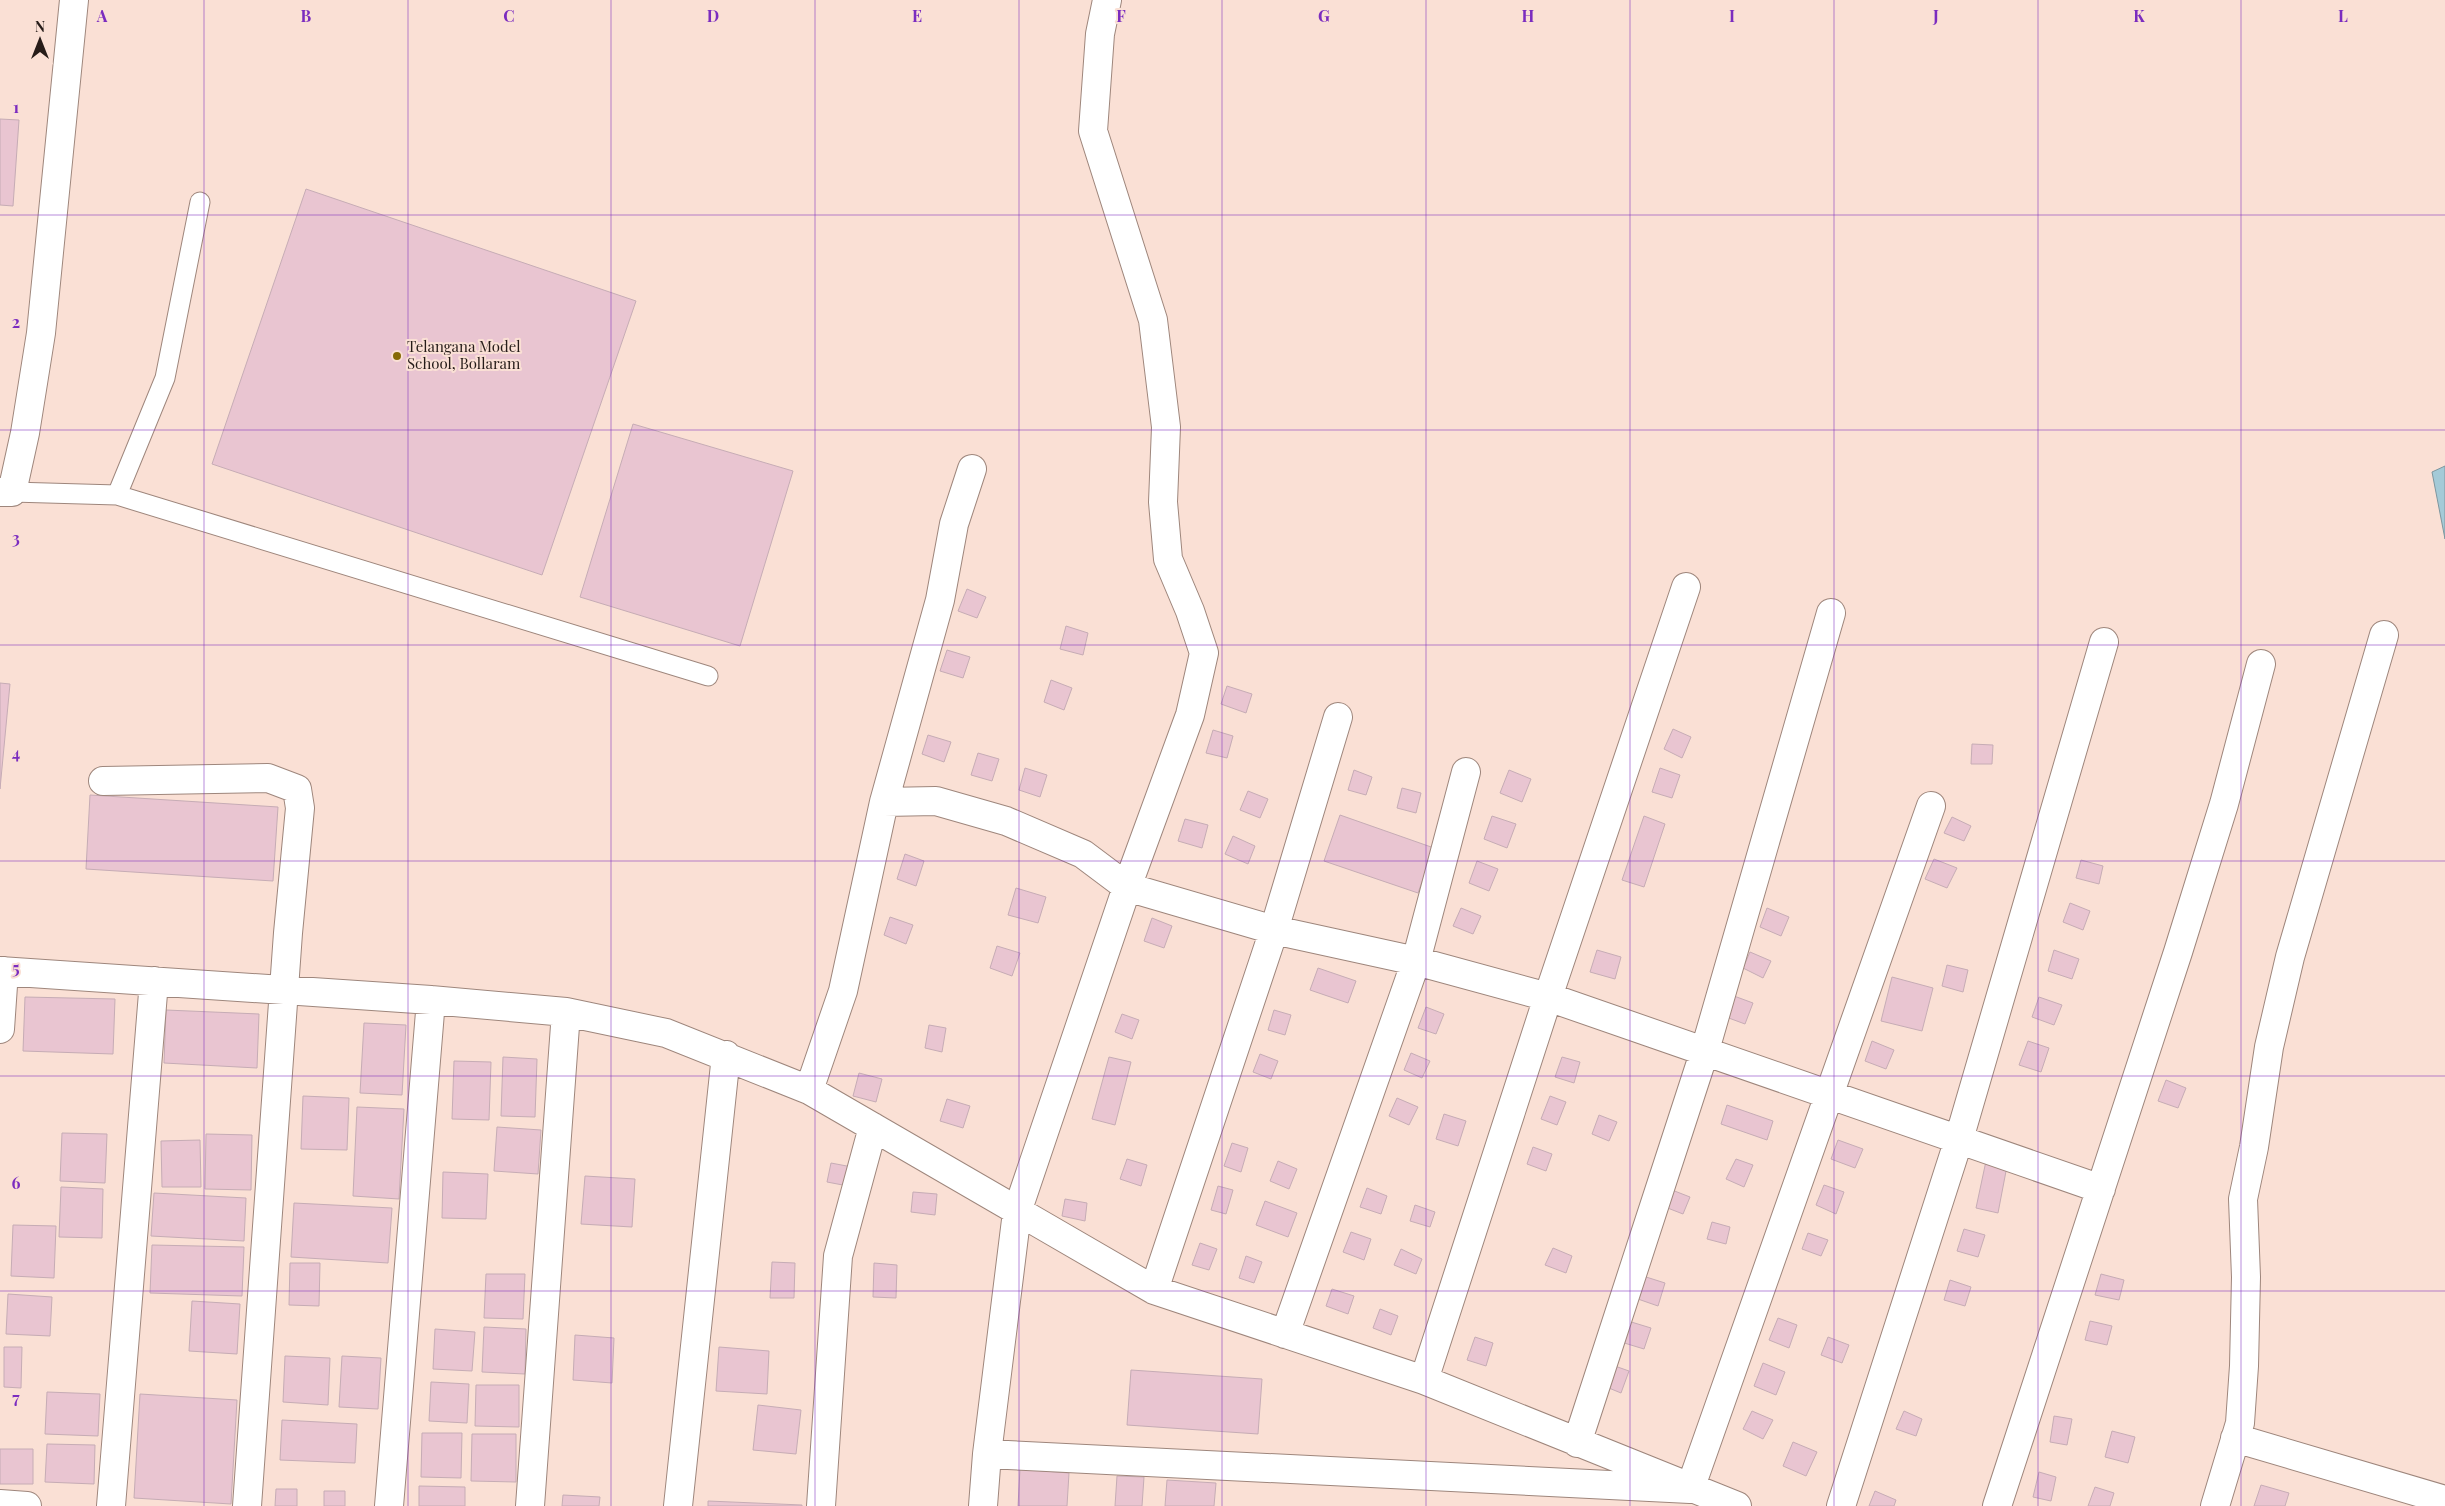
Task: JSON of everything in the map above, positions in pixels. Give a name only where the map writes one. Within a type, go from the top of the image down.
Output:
[{"type":"street","points":[[6,492],[25,433],[41,333],[74,0]]},
{"type":"street","points":[[983,1506],[987,1454],[1017,1212],[1128,887],[1190,715],[1204,653],[1190,611],[1168,559],[1163,502],[1166,426],[1153,320],[1093,131],[1100,34],[1107,0]]},
{"type":"street","points":[[810,1090],[843,991],[884,802],[940,600],[954,524],[972,469]]},
{"type":"street","points":[[1424,1380],[1548,996],[1686,587]]},
{"type":"street","points":[[1577,1443],[1705,1050],[1831,613]]},
{"type":"street","points":[[2215,1506],[2240,1423],[2244,1366],[2246,1277],[2243,1199],[2254,1147],[2269,1047],[2290,957],[2384,635]]},
{"type":"street","points":[[1841,1506],[1958,1139],[2104,642]]},
{"type":"street","points":[[1997,1506],[2224,804],[2261,664]]},
{"type":"street","points":[[1154,1290],[1274,930],[1338,717]]},
{"type":"street","points":[[1285,1334],[1416,961],[1466,772]]},
{"type":"street","points":[[103,781],[268,778],[297,789],[300,808],[288,933],[247,1506]]},
{"type":"street","points":[[884,802],[936,802],[1006,822],[1083,854],[1128,887],[1274,930],[1416,961],[1548,996],[2101,1189]]},
{"type":"street","points":[[1690,1489],[1931,806]]},
{"type":"street","points":[[0,1029],[2,971],[431,1000],[566,1012],[666,1033],[726,1055],[810,1090],[1154,1290],[1424,1380],[1690,1489],[1737,1506]]},
{"type":"street","points":[[110,1506],[154,981]]},
{"type":"street","points":[[389,1506],[431,1000]]},
{"type":"street","points":[[530,1506],[566,1012]]},
{"type":"street","points":[[678,1506],[726,1055]]},
{"type":"street","points":[[821,1506],[838,1256],[873,1127]]},
{"type":"street","points":[[2235,1438],[2445,1500]]},
{"type":"street","points":[[987,1454],[1690,1489]]},
{"type":"street","points":[[0,1504],[27,1506]]},
{"type":"lane","points":[[117,496],[165,378],[200,202]]},
{"type":"lane","points":[[6,492],[117,496],[708,676]]},
{"type":"water","points":[[2445,466],[2445,539],[2432,472]]},
{"type":"building","points":[[0,119],[19,120],[13,206],[0,205]]},
{"type":"building","points":[[306,189],[636,301],[542,575],[212,464]]},
{"type":"building","points":[[633,424],[793,471],[740,646],[580,597]]},
{"type":"building","points":[[967,589],[986,597],[977,618],[958,611]]},
{"type":"building","points":[[1066,626],[1088,633],[1083,655],[1060,649]]},
{"type":"building","points":[[947,650],[970,657],[963,678],[940,671]]},
{"type":"building","points":[[1051,680],[1072,688],[1064,710],[1044,702]]},
{"type":"building","points":[[0,683],[10,684],[0,789]]},
{"type":"building","points":[[1227,686],[1252,694],[1246,713],[1221,704]]},
{"type":"building","points":[[1673,729],[1691,737],[1682,758],[1664,749]]},
{"type":"building","points":[[1213,730],[1233,736],[1227,758],[1206,753]]},
{"type":"building","points":[[928,735],[951,742],[944,762],[922,754]]},
{"type":"building","points":[[1972,744],[1993,745],[1992,764],[1971,764]]},
{"type":"building","points":[[978,753],[999,759],[992,781],[971,775]]},
{"type":"building","points":[[1025,768],[1047,775],[1040,797],[1019,790]]},
{"type":"building","points":[[1660,768],[1680,775],[1672,798],[1652,792]]},
{"type":"building","points":[[1354,770],[1372,777],[1366,795],[1348,790]]},
{"type":"building","points":[[1509,770],[1531,779],[1522,802],[1500,793]]},
{"type":"building","points":[[1402,788],[1421,793],[1416,813],[1397,808]]},
{"type":"building","points":[[1248,791],[1268,799],[1260,818],[1240,810]]},
{"type":"building","points":[[90,795],[278,807],[273,881],[86,869]]},
{"type":"building","points":[[1340,815],[1434,848],[1418,893],[1324,861]]},
{"type":"building","points":[[1492,816],[1516,824],[1507,848],[1484,839]]},
{"type":"building","points":[[1644,816],[1665,824],[1644,887],[1622,880]]},
{"type":"building","points":[[1952,817],[1971,826],[1964,841],[1944,833]]},
{"type":"building","points":[[1185,819],[1208,825],[1202,848],[1178,841]]},
{"type":"building","points":[[1233,836],[1255,846],[1248,864],[1225,854]]},
{"type":"building","points":[[905,854],[924,861],[916,886],[897,879]]},
{"type":"building","points":[[1934,859],[1957,868],[1947,888],[1925,879]]},
{"type":"building","points":[[2081,860],[2103,866],[2099,884],[2076,878]]},
{"type":"building","points":[[1477,861],[1498,869],[1489,891],[1469,883]]},
{"type":"building","points":[[1016,888],[1046,897],[1038,923],[1008,915]]},
{"type":"building","points":[[2070,903],[2090,911],[2083,930],[2063,922]]},
{"type":"building","points":[[1461,908],[1481,916],[1473,934],[1453,926]]},
{"type":"building","points":[[1767,908],[1789,917],[1781,936],[1760,927]]},
{"type":"building","points":[[890,917],[913,925],[906,944],[884,935]]},
{"type":"building","points":[[1152,918],[1172,926],[1164,948],[1144,941]]},
{"type":"building","points":[[997,946],[1020,953],[1012,976],[990,968]]},
{"type":"building","points":[[1597,950],[1621,957],[1615,979],[1590,972]]},
{"type":"building","points":[[2054,950],[2079,959],[2072,979],[2048,971]]},
{"type":"building","points":[[1750,952],[1771,961],[1763,978],[1743,968]]},
{"type":"building","points":[[1947,965],[1968,970],[1963,992],[1942,986]]},
{"type":"building","points":[[1318,968],[1356,981],[1348,1003],[1310,990]]},
{"type":"building","points":[[1892,977],[1933,988],[1922,1031],[1881,1021]]},
{"type":"building","points":[[1734,996],[1753,1003],[1745,1024],[1726,1017]]},
{"type":"building","points":[[25,997],[115,999],[113,1054],[23,1051]]},
{"type":"building","points":[[2039,997],[2062,1005],[2054,1025],[2032,1017]]},
{"type":"building","points":[[1426,1007],[1444,1014],[1436,1034],[1418,1028]]},
{"type":"building","points":[[166,1010],[259,1014],[257,1068],[164,1063]]},
{"type":"building","points":[[1274,1010],[1291,1015],[1285,1035],[1268,1030]]},
{"type":"building","points":[[1122,1014],[1139,1020],[1132,1039],[1115,1032]]},
{"type":"building","points":[[364,1023],[406,1025],[402,1095],[360,1093]]},
{"type":"building","points":[[929,1025],[946,1028],[942,1052],[925,1048]]},
{"type":"building","points":[[1872,1041],[1894,1050],[1886,1069],[1865,1061]]},
{"type":"building","points":[[2028,1041],[2049,1048],[2041,1072],[2019,1065]]},
{"type":"building","points":[[1411,1053],[1430,1061],[1422,1078],[1404,1070]]},
{"type":"building","points":[[1260,1054],[1278,1061],[1271,1079],[1253,1072]]},
{"type":"building","points":[[503,1057],[537,1059],[535,1117],[501,1116]]},
{"type":"building","points":[[1109,1057],[1131,1062],[1115,1125],[1092,1119]]},
{"type":"building","points":[[1562,1057],[1580,1062],[1574,1083],[1555,1077]]},
{"type":"building","points":[[454,1061],[491,1062],[489,1120],[452,1119]]},
{"type":"building","points":[[859,1073],[882,1079],[876,1102],[853,1096]]},
{"type":"building","points":[[2166,1080],[2186,1088],[2178,1108],[2158,1101]]},
{"type":"building","points":[[303,1096],[349,1098],[347,1150],[301,1149]]},
{"type":"building","points":[[1550,1096],[1566,1102],[1557,1125],[1541,1119]]},
{"type":"building","points":[[1397,1098],[1418,1107],[1409,1125],[1389,1116]]},
{"type":"building","points":[[947,1099],[970,1106],[963,1128],[940,1121]]},
{"type":"building","points":[[1727,1105],[1773,1121],[1767,1140],[1721,1124]]},
{"type":"building","points":[[357,1107],[404,1109],[399,1199],[353,1196]]},
{"type":"building","points":[[1444,1114],[1466,1121],[1458,1146],[1436,1139]]},
{"type":"building","points":[[1599,1115],[1617,1122],[1609,1141],[1592,1134]]},
{"type":"building","points":[[497,1127],[541,1130],[538,1174],[494,1171]]},
{"type":"building","points":[[62,1133],[107,1134],[105,1183],[60,1181]]},
{"type":"building","points":[[206,1134],[252,1135],[251,1190],[205,1189]]},
{"type":"building","points":[[200,1140],[201,1187],[162,1187],[161,1141]]},
{"type":"building","points":[[1838,1140],[1863,1149],[1855,1168],[1831,1159]]},
{"type":"building","points":[[1232,1143],[1248,1148],[1241,1172],[1224,1166]]},
{"type":"building","points":[[1533,1147],[1552,1154],[1546,1171],[1527,1164]]},
{"type":"building","points":[[1127,1159],[1147,1165],[1141,1186],[1120,1179]]},
{"type":"building","points":[[1736,1159],[1753,1165],[1744,1187],[1726,1179]]},
{"type":"building","points":[[1278,1161],[1297,1169],[1289,1189],[1270,1181]]},
{"type":"building","points":[[1986,1161],[2007,1166],[1998,1213],[1976,1208]]},
{"type":"building","points":[[831,1163],[852,1167],[848,1186],[827,1182]]},
{"type":"building","points":[[443,1172],[488,1174],[486,1219],[442,1218]]},
{"type":"building","points":[[585,1176],[635,1179],[632,1227],[581,1224]]},
{"type":"building","points":[[1824,1185],[1844,1192],[1836,1214],[1816,1205]]},
{"type":"building","points":[[1218,1186],[1233,1190],[1226,1214],[1211,1210]]},
{"type":"building","points":[[61,1187],[103,1189],[102,1238],[59,1237]]},
{"type":"building","points":[[1367,1188],[1387,1196],[1381,1214],[1360,1207]]},
{"type":"building","points":[[1672,1190],[1690,1197],[1683,1214],[1665,1207]]},
{"type":"building","points":[[913,1192],[937,1194],[935,1215],[911,1212]]},
{"type":"building","points":[[154,1193],[246,1198],[244,1241],[151,1236]]},
{"type":"building","points":[[1065,1199],[1087,1203],[1085,1221],[1062,1216]]},
{"type":"building","points":[[1265,1201],[1297,1213],[1288,1237],[1256,1225]]},
{"type":"building","points":[[294,1203],[392,1208],[388,1263],[291,1257]]},
{"type":"building","points":[[1415,1205],[1435,1212],[1430,1227],[1410,1221]]},
{"type":"building","points":[[1712,1222],[1730,1227],[1726,1244],[1707,1239]]},
{"type":"building","points":[[13,1225],[56,1226],[54,1278],[11,1276]]},
{"type":"building","points":[[1964,1229],[1985,1235],[1978,1257],[1957,1251]]},
{"type":"building","points":[[1351,1232],[1371,1239],[1364,1260],[1343,1252]]},
{"type":"building","points":[[1808,1233],[1828,1240],[1821,1256],[1802,1249]]},
{"type":"building","points":[[1200,1243],[1217,1249],[1209,1270],[1192,1265]]},
{"type":"building","points":[[152,1245],[244,1247],[242,1296],[150,1293]]},
{"type":"building","points":[[1553,1248],[1572,1256],[1566,1273],[1545,1265]]},
{"type":"building","points":[[1401,1249],[1422,1259],[1416,1274],[1394,1265]]},
{"type":"building","points":[[1246,1256],[1262,1262],[1254,1283],[1239,1278]]},
{"type":"building","points":[[772,1262],[795,1263],[794,1298],[770,1298]]},
{"type":"building","points":[[290,1263],[320,1263],[319,1306],[289,1305]]},
{"type":"building","points":[[874,1263],[897,1265],[896,1298],[873,1297]]},
{"type":"building","points":[[486,1274],[525,1274],[523,1319],[484,1318]]},
{"type":"building","points":[[2101,1274],[2124,1280],[2119,1300],[2095,1295]]},
{"type":"building","points":[[1643,1276],[1665,1283],[1658,1306],[1635,1298]]},
{"type":"building","points":[[1950,1280],[1971,1287],[1965,1306],[1944,1300]]},
{"type":"building","points":[[1332,1289],[1354,1296],[1348,1314],[1326,1306]]},
{"type":"building","points":[[8,1294],[52,1297],[50,1336],[6,1334]]},
{"type":"building","points":[[192,1301],[240,1304],[237,1354],[189,1351]]},
{"type":"building","points":[[1380,1309],[1398,1316],[1391,1335],[1373,1328]]},
{"type":"building","points":[[1778,1318],[1797,1325],[1789,1348],[1769,1340]]},
{"type":"building","points":[[1628,1321],[1651,1328],[1644,1349],[1621,1342]]},
{"type":"building","points":[[2090,1321],[2112,1326],[2107,1345],[2085,1340]]},
{"type":"building","points":[[484,1327],[526,1329],[525,1374],[482,1372]]},
{"type":"building","points":[[435,1329],[475,1332],[472,1371],[433,1369]]},
{"type":"building","points":[[575,1335],[614,1338],[612,1383],[573,1380]]},
{"type":"building","points":[[1475,1337],[1493,1343],[1486,1366],[1467,1360]]},
{"type":"building","points":[[1828,1337],[1849,1345],[1842,1363],[1821,1355]]},
{"type":"building","points":[[4,1347],[22,1347],[21,1388],[4,1387]]},
{"type":"building","points":[[719,1347],[769,1351],[767,1394],[716,1391]]},
{"type":"building","points":[[285,1356],[330,1358],[328,1405],[283,1402]]},
{"type":"building","points":[[342,1356],[381,1358],[378,1409],[339,1407]]},
{"type":"building","points":[[1763,1363],[1785,1372],[1776,1395],[1754,1386]]},
{"type":"building","points":[[1612,1365],[1629,1371],[1621,1393],[1604,1386]]},
{"type":"building","points":[[1131,1370],[1262,1379],[1258,1434],[1127,1425]]},
{"type":"building","points":[[431,1382],[469,1384],[467,1423],[429,1421]]},
{"type":"building","points":[[476,1385],[519,1385],[519,1427],[475,1426]]},
{"type":"building","points":[[47,1392],[100,1394],[98,1436],[45,1434]]},
{"type":"building","points":[[140,1394],[237,1400],[231,1504],[134,1498]]},
{"type":"building","points":[[758,1405],[801,1410],[796,1454],[753,1450]]},
{"type":"building","points":[[1752,1411],[1773,1420],[1763,1439],[1743,1429]]},
{"type":"building","points":[[1904,1411],[1922,1419],[1916,1436],[1896,1429]]},
{"type":"building","points":[[2054,1416],[2072,1419],[2067,1445],[2050,1442]]},
{"type":"building","points":[[282,1420],[357,1424],[355,1463],[280,1460]]},
{"type":"building","points":[[2112,1431],[2135,1437],[2128,1463],[2105,1457]]},
{"type":"building","points":[[422,1433],[462,1433],[461,1478],[421,1477]]},
{"type":"building","points":[[472,1434],[516,1434],[516,1482],[471,1481]]},
{"type":"building","points":[[1793,1442],[1817,1452],[1806,1476],[1783,1466]]},
{"type":"building","points":[[47,1444],[95,1445],[94,1484],[45,1482]]},
{"type":"building","points":[[0,1449],[33,1449],[33,1484],[0,1484]]},
{"type":"building","points":[[1020,1469],[1069,1473],[1067,1506],[1018,1506]]},
{"type":"building","points":[[2039,1472],[2056,1477],[2051,1501],[2033,1497]]},
{"type":"building","points":[[1117,1476],[1144,1477],[1142,1506],[1115,1506]]},
{"type":"building","points":[[1167,1480],[1216,1483],[1214,1506],[1165,1506]]},
{"type":"building","points":[[2261,1485],[2289,1493],[2285,1506],[2254,1506]]},
{"type":"building","points":[[419,1486],[465,1487],[465,1506],[419,1506]]},
{"type":"building","points":[[2095,1487],[2114,1493],[2110,1506],[2088,1506]]},
{"type":"building","points":[[276,1489],[297,1489],[297,1506],[275,1506]]},
{"type":"building","points":[[324,1491],[345,1491],[345,1506],[324,1506]]},
{"type":"building","points":[[1875,1491],[1896,1500],[1894,1506],[1869,1506]]},
{"type":"building","points":[[563,1495],[600,1497],[599,1506],[562,1506]]},
{"type":"building","points":[[708,1501],[802,1505],[802,1506],[708,1506]]},
{"type":"place","name":"Telangana Model School, Bollaram","points":[[397,356]]}]
